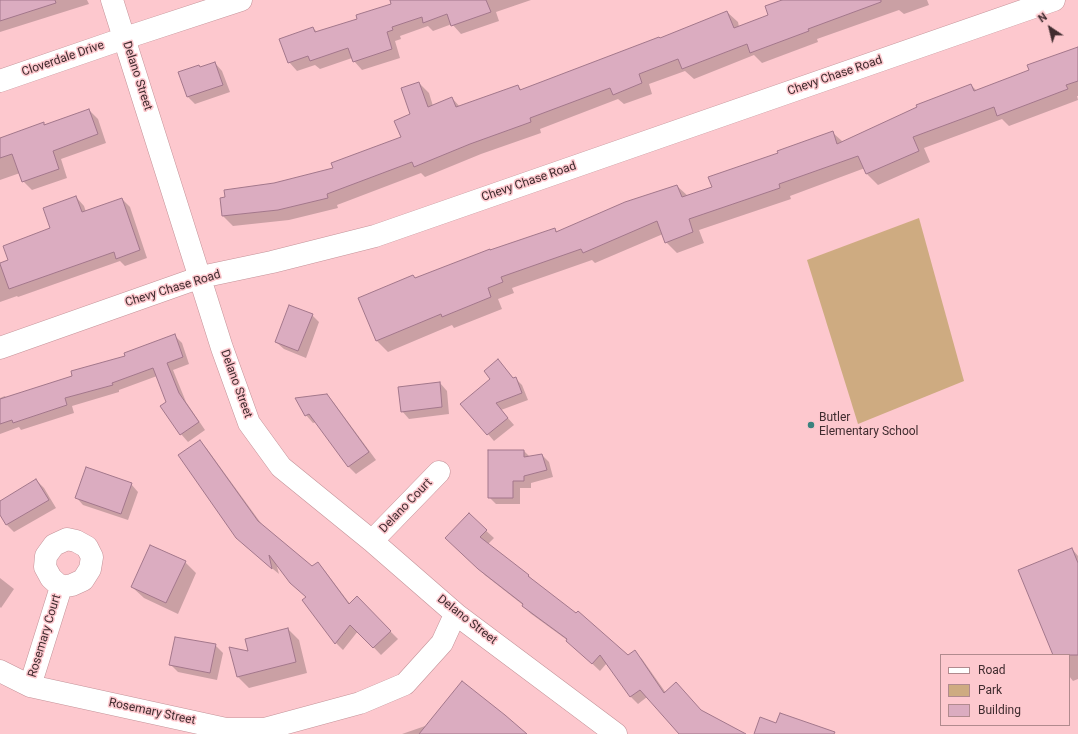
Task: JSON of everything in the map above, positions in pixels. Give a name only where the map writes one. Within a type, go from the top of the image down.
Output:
[{"type":"street","name":"Delano Street","points":[[112,0],[201,277],[222,348],[249,423],[281,467],[372,541],[457,615],[616,734]]},
{"type":"street","name":"Cloverdale Drive","points":[[0,81],[124,38],[241,0]]},
{"type":"street","name":"Chevy Chase Road","points":[[0,348],[201,277],[272,262],[375,236],[1054,0]]},
{"type":"street","name":"Delano Court","points":[[372,541],[439,472]]},
{"type":"street","name":"Rosemary Court","points":[[30,686],[61,587]]},
{"type":"street","name":"Rosemary Street","points":[[0,671],[30,686],[226,729],[264,729],[360,703],[405,684],[442,643],[453,619],[457,615]]},
{"type":"green space","points":[[919,218],[964,381],[858,424],[807,260]]},
{"type":"building","points":[[0,0],[55,0],[56,3],[0,21]]},
{"type":"building","points":[[390,0],[486,0],[491,12],[451,26],[447,14],[423,23],[422,17],[392,27],[393,30],[387,32],[392,49],[353,62],[348,48],[310,61],[308,56],[288,63],[279,39],[313,27],[315,32],[357,19],[356,15],[391,4]]},
{"type":"building","points":[[782,0],[881,0],[881,2],[808,29],[809,31],[750,53],[747,44],[682,69],[678,59],[639,74],[642,83],[613,95],[610,88],[530,118],[531,122],[470,144],[414,167],[412,162],[327,194],[328,198],[278,210],[222,216],[220,198],[225,197],[224,190],[274,183],[333,168],[331,163],[401,137],[394,121],[410,114],[401,88],[419,82],[428,107],[452,97],[456,107],[518,85],[520,90],[659,37],[660,38],[727,11],[734,28],[768,15],[765,6]]},
{"type":"building","points":[[1078,47],[1078,81],[1066,85],[1068,89],[997,116],[994,107],[913,137],[919,151],[866,174],[858,156],[779,184],[780,188],[689,219],[693,232],[665,243],[657,221],[583,253],[581,249],[501,277],[503,282],[488,288],[491,297],[442,317],[441,314],[376,341],[358,298],[413,275],[415,278],[490,249],[555,228],[556,232],[625,202],[677,185],[682,197],[712,187],[708,177],[778,153],[777,151],[833,131],[837,144],[917,107],[916,105],[971,84],[974,91],[1029,70],[1027,65]]},
{"type":"building","points":[[215,62],[223,85],[187,97],[178,72],[199,65],[200,67]]},
{"type":"building","points":[[89,109],[98,134],[53,151],[59,169],[22,182],[12,154],[0,158],[0,138],[44,122],[44,125]]},
{"type":"building","points":[[76,196],[82,212],[122,198],[140,250],[116,259],[114,252],[9,289],[0,264],[8,260],[3,246],[50,228],[43,208]]},
{"type":"building","points":[[289,305],[313,314],[298,351],[275,342]]},
{"type":"building","points":[[175,334],[183,357],[167,363],[179,393],[199,422],[180,435],[160,406],[166,402],[153,368],[112,383],[113,385],[65,398],[67,405],[13,423],[12,420],[0,424],[0,399],[72,376],[71,371],[125,356],[124,353]]},
{"type":"building","points":[[498,359],[513,378],[516,377],[522,393],[496,403],[508,418],[487,435],[460,404],[490,379],[484,371]]},
{"type":"building","points":[[440,382],[442,407],[401,412],[398,387]]},
{"type":"building","points":[[327,394],[369,452],[348,467],[309,414],[305,416],[295,398]]},
{"type":"building","points":[[200,440],[258,521],[312,566],[318,562],[349,604],[357,596],[391,631],[373,648],[350,625],[335,644],[302,600],[306,597],[290,583],[269,555],[272,569],[236,538],[178,455]]},
{"type":"building","points":[[488,450],[524,450],[524,457],[542,454],[547,470],[524,476],[524,481],[513,481],[513,498],[488,498]]},
{"type":"building","points":[[86,467],[132,483],[121,514],[75,498]]},
{"type":"building","points":[[36,479],[49,500],[6,525],[0,515],[0,501]]},
{"type":"building","points":[[469,513],[487,530],[480,537],[576,613],[578,611],[628,655],[635,650],[664,693],[676,682],[701,710],[746,734],[679,734],[640,690],[630,697],[600,655],[592,664],[566,641],[567,639],[522,606],[523,604],[478,569],[445,538]]},
{"type":"building","points":[[150,545],[186,561],[166,603],[131,587]]},
{"type":"building","points":[[1072,548],[1078,563],[1078,655],[1053,654],[1018,570]]},
{"type":"building","points":[[288,628],[296,662],[237,677],[229,647],[248,651],[245,639]]},
{"type":"building","points":[[175,637],[216,644],[210,673],[169,665]]},
{"type":"building","points":[[462,681],[505,715],[527,734],[419,734]]},
{"type":"building","points":[[780,713],[835,732],[834,734],[754,734],[760,717],[776,723]]},
{"type":"place","name":"Butler Elementary School","points":[[811,425]]}]
